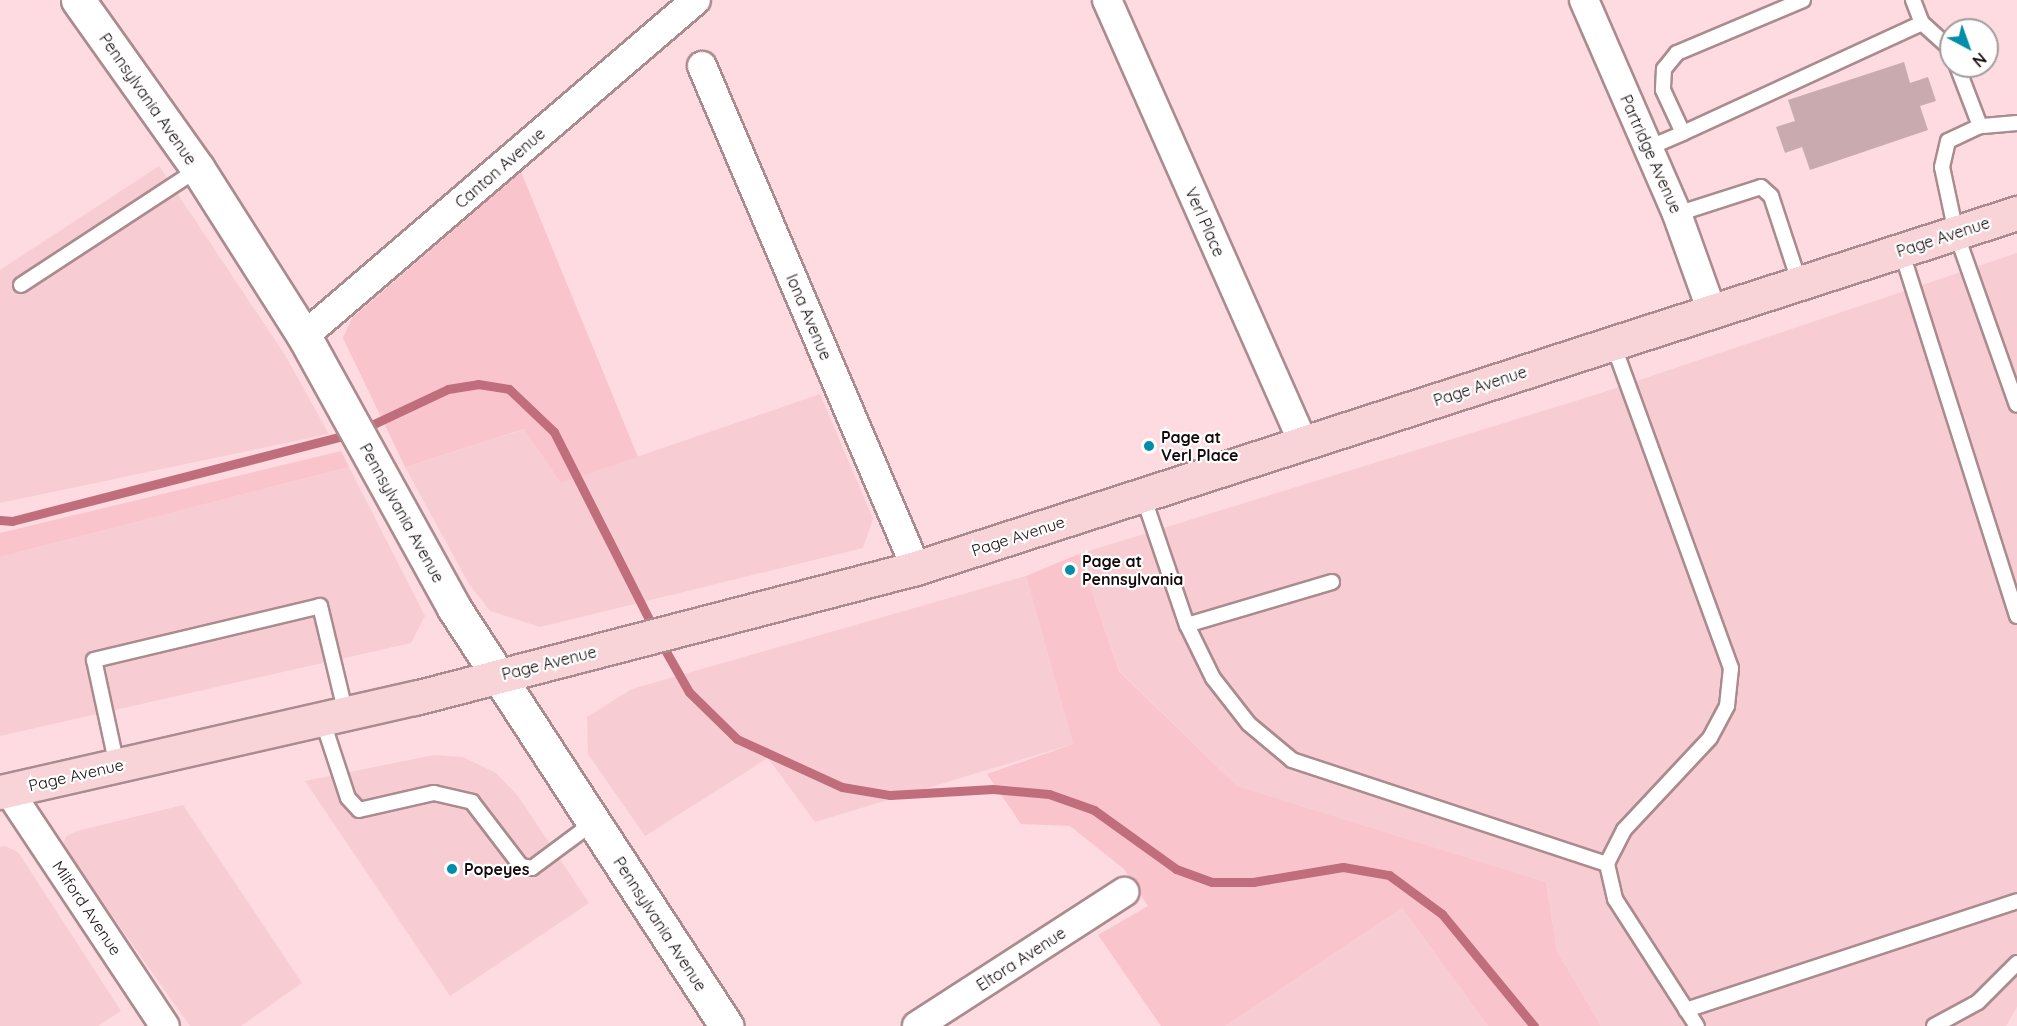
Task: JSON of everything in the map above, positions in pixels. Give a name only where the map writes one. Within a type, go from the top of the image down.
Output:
[{"type":"main road","name":"Page Avenue","points":[[4,791],[334,717],[916,568],[2017,213]]},
{"type":"street","name":"Pennsylvania Avenue","points":[[78,0],[198,170],[304,336],[496,676],[726,1026]]},
{"type":"street","name":"Canton Avenue","points":[[304,336],[696,0]]},
{"type":"street","name":"Verl Place","points":[[1107,0],[1303,443]]},
{"type":"street","name":"Partridge Avenue","points":[[1584,0],[1677,214],[1712,312]]},
{"type":"street","name":"Iona Avenue","points":[[702,66],[916,568]]},
{"type":"street","name":"Milford Avenue","points":[[4,791],[165,1026]]},
{"type":"street","name":"Eltora Avenue","points":[[917,1026],[1124,892]]},
{"type":"lane","points":[[1683,132],[1663,90],[1664,69],[1677,53],[1803,0]]},
{"type":"lane","points":[[1913,0],[1922,23],[1939,38]]},
{"type":"lane","points":[[1648,148],[1922,23]]},
{"type":"lane","points":[[1962,78],[1980,126]]},
{"type":"lane","points":[[2017,123],[1980,126],[1948,141],[1942,167],[1956,233],[2017,405]]},
{"type":"lane","points":[[21,285],[198,170]]},
{"type":"lane","points":[[1677,214],[1761,188],[1771,196],[1800,284]]},
{"type":"lane","points":[[1901,250],[2017,616]]},
{"type":"lane","points":[[1613,344],[1731,668],[1727,706],[1710,738],[1624,830],[1607,864],[1615,899],[1697,1026]]},
{"type":"lane","points":[[1143,496],[1187,625],[1213,678],[1249,724],[1292,760],[1607,864]]},
{"type":"lane","points":[[1187,625],[1332,582]]},
{"type":"lane","points":[[117,766],[93,660],[320,606],[334,717],[348,798],[359,810],[434,793],[472,802],[521,866],[532,868],[594,822]]},
{"type":"lane","points":[[1686,1010],[2017,901]]},
{"type":"lane","points":[[1934,1026],[1978,1002],[2017,963]]},
{"type":"shaded area","points":[[159,166],[285,355],[329,434],[0,503],[0,270]]},
{"type":"shaded area","points":[[521,172],[638,457],[561,483],[524,429],[405,467],[343,338],[352,318]]},
{"type":"shaded area","points":[[2017,253],[2017,1007],[2006,1026],[1601,1026],[1557,951],[1546,882],[1237,786],[1119,670],[1079,554],[1598,394]]},
{"type":"shaded area","points":[[820,394],[873,519],[863,548],[540,627],[490,611],[469,584],[405,467],[525,429],[561,483]]},
{"type":"shaded area","points":[[341,451],[349,467],[0,557],[0,533]]},
{"type":"shaded area","points":[[349,467],[425,616],[411,643],[0,736],[0,557]]},
{"type":"shaded area","points":[[1079,554],[1119,671],[1237,786],[1546,882],[1557,951],[1601,1026],[1488,1026],[1402,908],[1225,1026],[1161,1026],[1098,935],[1148,906],[1124,869],[1070,826],[1021,824],[987,774],[1073,744],[1026,576]]},
{"type":"shaded area","points":[[1026,576],[1073,744],[815,822],[768,758],[645,836],[588,754],[587,717],[632,689]]},
{"type":"shaded area","points":[[434,755],[463,757],[496,773],[518,796],[589,903],[450,996],[305,781]]},
{"type":"shaded area","points":[[183,805],[302,983],[241,1026],[190,1026],[63,846],[66,836],[77,831]]},
{"type":"shaded area","points":[[5,846],[18,852],[121,1011],[98,1026],[0,1026],[0,847]]},
{"type":"shaded area","points":[[1402,908],[1488,1026],[1225,1026]]},
{"type":"building","points":[[1904,62],[1910,83],[1928,77],[1936,101],[1920,106],[1928,130],[1810,170],[1802,147],[1785,153],[1776,127],[1795,121],[1788,100]]},
{"type":"waterway","points":[[363,429],[448,389],[478,384],[509,389],[554,432],[654,629]]},
{"type":"waterway","points":[[0,520],[12,521],[350,434]]},
{"type":"waterway","points":[[660,641],[689,692],[737,739],[842,787],[890,795],[993,789],[1049,794],[1094,810],[1176,869],[1212,882],[1253,882],[1343,867],[1389,875],[1442,914],[1534,1026]]},
{"type":"place","name":"Page at Verl Place","points":[[1149,446]]},
{"type":"place","name":"Page at Pennsylvania","points":[[1070,570]]},
{"type":"place","name":"Popeyes","points":[[452,869]]}]
